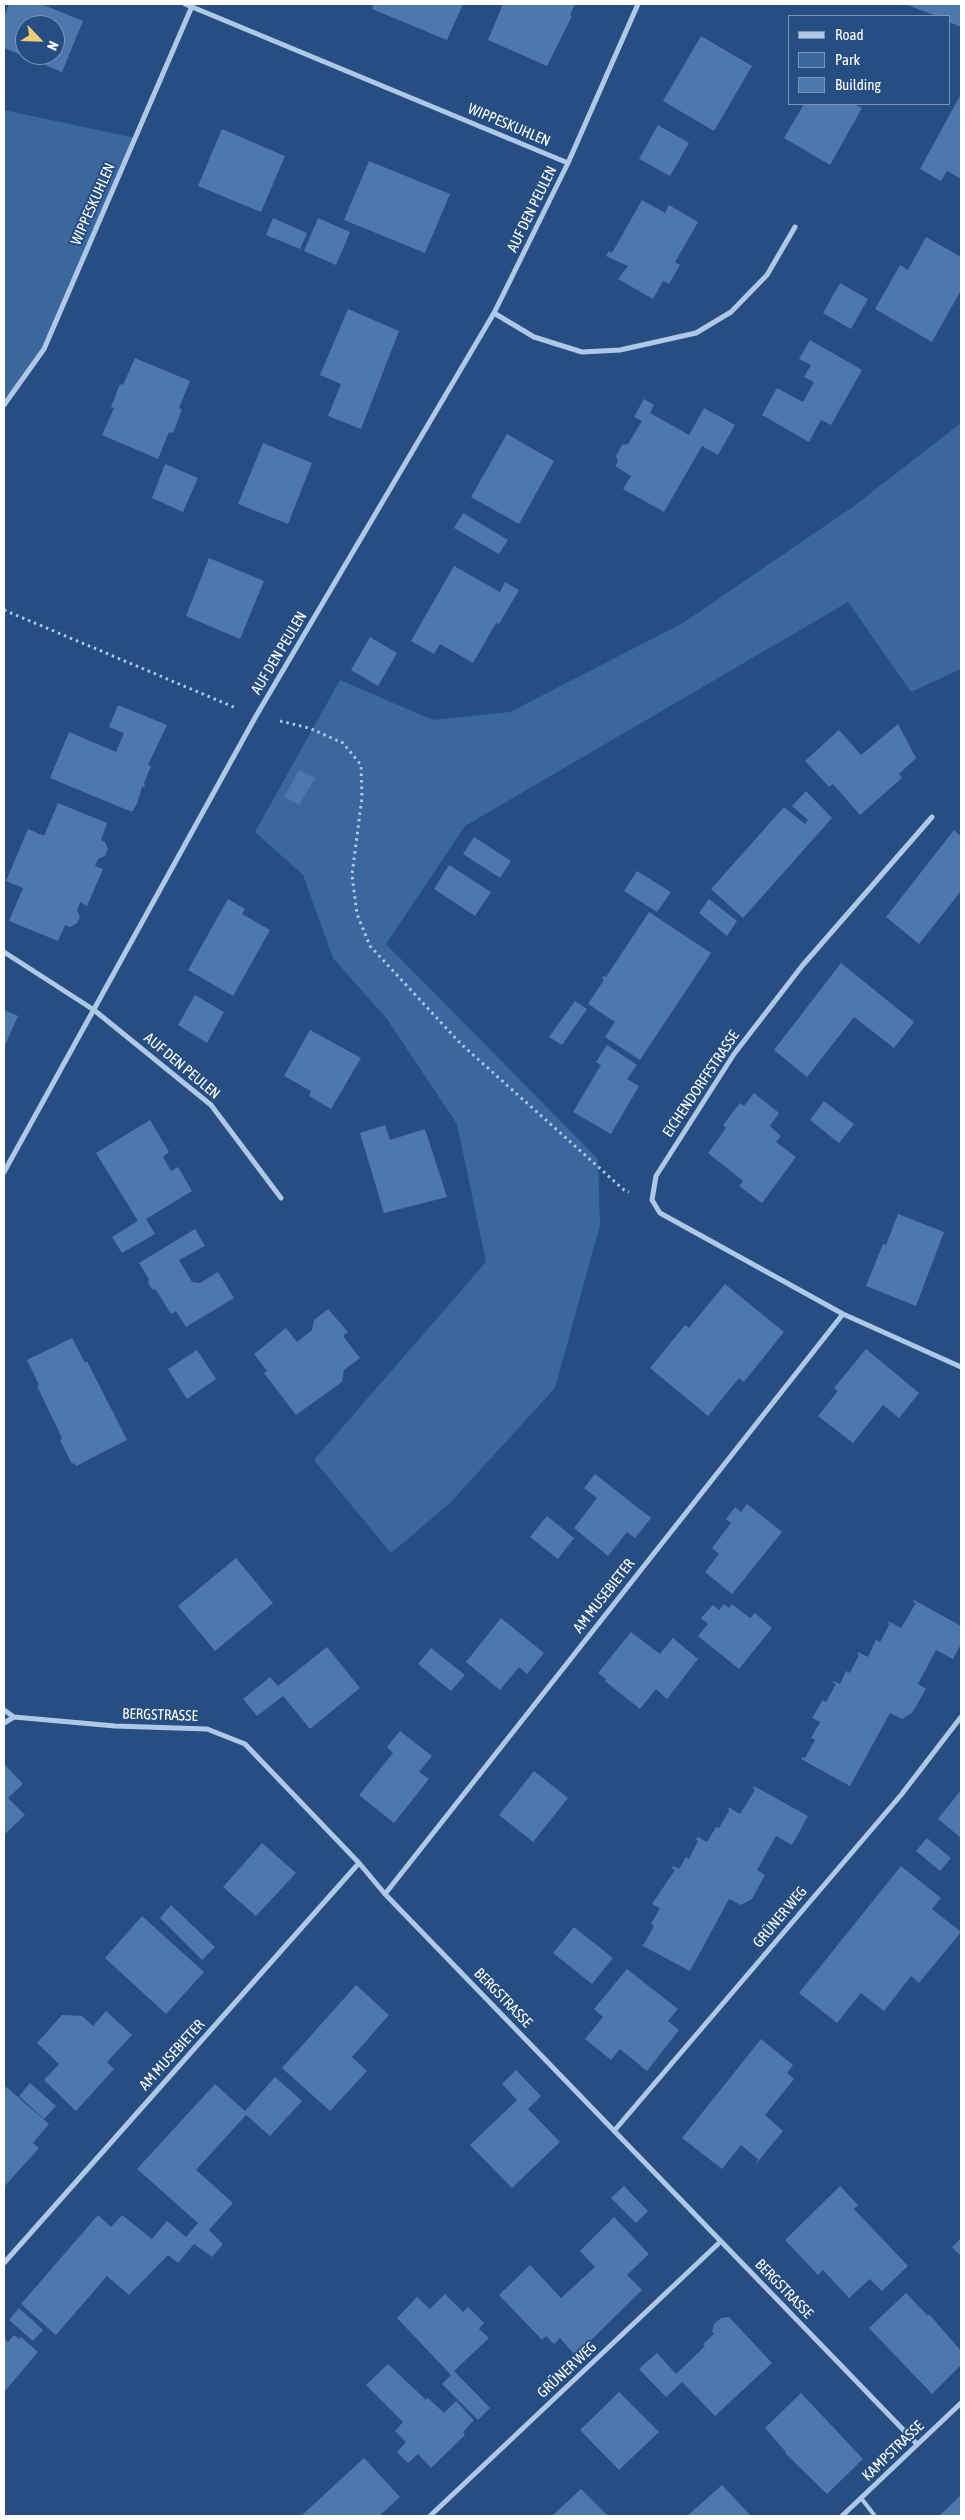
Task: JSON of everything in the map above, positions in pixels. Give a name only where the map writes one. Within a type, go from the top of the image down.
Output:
[{"type":"street","name":"WIPPESKUHLEN","points":[[185,4],[192,5],[568,163]]},
{"type":"street","name":"AUF DEN PEULEN","points":[[4,1172],[256,716],[494,314],[568,163],[638,4]]},
{"type":"street","name":"WIPPESKUHLEN","points":[[4,405],[44,349],[192,5]]},
{"type":"street","points":[[494,314],[534,337],[582,352],[620,350],[696,332],[731,312],[767,275],[795,227]]},
{"type":"street","name":"EICHENDORFFSTRASSE","points":[[652,1200],[656,1176],[734,1054],[802,966],[932,817]]},
{"type":"street","name":"AUF DEN PEULEN","points":[[4,952],[94,1010],[211,1105],[281,1198]]},
{"type":"street","points":[[652,1200],[660,1214],[843,1314],[961,1367]]},
{"type":"street","name":"AM MUSEBIETER","points":[[385,1894],[843,1314]]},
{"type":"street","name":"BERGSTRASSE","points":[[4,1710],[14,1717],[115,1726],[207,1728],[245,1744],[359,1863],[385,1894],[917,2444]]},
{"type":"street","points":[[4,1723],[14,1717]]},
{"type":"street","name":"GRÜNER WEG","points":[[614,2131],[901,1795],[961,1717]]},
{"type":"street","name":"AM MUSEBIETER","points":[[4,2263],[359,1863]]},
{"type":"street","name":"GRÜNER WEG","points":[[430,2516],[720,2242]]},
{"type":"street","name":"KAMPSTRASSE","points":[[842,2516],[961,2403]]},
{"type":"lane","points":[[861,2498],[876,2516]]},
{"type":"path","points":[[4,610],[256,716],[309,728],[343,743],[361,765],[362,797],[352,875],[357,914],[370,946],[468,1051],[624,1190],[652,1200]]},
{"type":"green space","points":[[4,110],[135,138],[44,349],[4,405]]},
{"type":"green space","points":[[961,423],[961,669],[911,692],[848,602],[465,826],[386,944],[598,1159],[600,1225],[555,1388],[450,1503],[391,1553],[314,1460],[486,1262],[457,1124],[387,1019],[333,958],[303,875],[255,832],[340,680],[433,720],[510,712],[683,623],[854,506]]},
{"type":"building","points":[[9,4],[41,4],[83,21],[65,65],[65,15],[15,15],[15,53],[4,48],[4,17]]},
{"type":"building","points":[[374,4],[463,4],[447,40],[372,9]]},
{"type":"building","points":[[503,4],[575,4],[570,15],[572,16],[547,66],[488,40]]},
{"type":"building","points":[[905,4],[961,4],[961,27],[950,22],[950,15],[933,15]]},
{"type":"building","points":[[701,36],[752,66],[714,131],[663,101]]},
{"type":"building","points":[[45,65],[65,65],[62,72]]},
{"type":"building","points":[[961,94],[961,179],[947,171],[941,181],[920,169]]},
{"type":"building","points":[[803,105],[856,105],[862,108],[830,165],[784,138]]},
{"type":"building","points":[[658,125],[689,143],[670,176],[639,159]]},
{"type":"building","points":[[222,129],[285,156],[261,212],[198,186]]},
{"type":"building","points":[[369,161],[450,194],[425,253],[344,220]]},
{"type":"building","points":[[642,200],[665,213],[669,205],[698,222],[675,262],[680,265],[669,284],[663,281],[653,299],[618,279],[628,266],[606,256],[609,251],[612,253]]},
{"type":"building","points":[[273,218],[307,233],[300,249],[266,235]]},
{"type":"building","points":[[318,218],[350,232],[336,265],[304,251]]},
{"type":"building","points":[[926,237],[961,257],[961,290],[932,342],[875,309],[900,265],[908,270]]},
{"type":"building","points":[[840,283],[868,299],[851,329],[823,313]]},
{"type":"building","points":[[348,309],[399,331],[361,429],[328,416],[341,384],[320,375]]},
{"type":"building","points":[[810,340],[862,370],[831,425],[821,420],[809,442],[762,415],[777,388],[803,402],[814,382],[804,377],[811,365],[799,359]]},
{"type":"building","points":[[135,358],[190,381],[179,408],[182,410],[173,433],[169,432],[158,459],[102,435],[114,408],[111,407],[120,384],[123,385]]},
{"type":"building","points":[[644,399],[654,405],[650,413],[689,435],[704,408],[735,425],[718,455],[702,446],[664,512],[623,489],[631,476],[615,466],[618,462],[616,456],[622,445],[628,444],[642,421],[634,417]]},
{"type":"building","points":[[507,434],[554,461],[519,524],[471,497]]},
{"type":"building","points":[[263,443],[312,463],[288,524],[238,504]]},
{"type":"building","points":[[165,464],[198,478],[183,512],[152,498]]},
{"type":"building","points":[[463,513],[508,540],[499,554],[454,528]]},
{"type":"building","points":[[209,558],[264,581],[240,639],[186,616]]},
{"type":"building","points":[[454,566],[500,592],[505,582],[519,590],[499,624],[496,623],[473,663],[440,644],[434,654],[411,641]]},
{"type":"building","points":[[370,637],[397,653],[378,686],[351,670]]},
{"type":"building","points":[[118,705],[167,725],[148,765],[151,766],[144,783],[145,787],[142,787],[137,804],[132,812],[50,778],[69,732],[116,752],[124,733],[109,727]]},
{"type":"building","points":[[898,724],[916,758],[899,774],[902,778],[860,815],[833,784],[829,787],[805,761],[839,730],[861,755]]},
{"type":"building","points":[[299,770],[315,778],[299,805],[284,797]]},
{"type":"building","points":[[806,791],[832,818],[743,918],[711,889],[784,807],[805,824],[808,820],[792,806]]},
{"type":"building","points":[[58,803],[107,823],[101,840],[105,842],[108,849],[105,856],[98,859],[95,866],[103,869],[87,906],[80,902],[77,910],[80,917],[77,923],[70,927],[65,925],[58,941],[9,921],[23,888],[6,881],[28,829],[44,836]]},
{"type":"building","points":[[954,830],[961,836],[961,891],[919,944],[886,917]]},
{"type":"building","points":[[474,837],[511,861],[500,878],[463,854]]},
{"type":"building","points":[[449,865],[491,892],[475,916],[434,889]]},
{"type":"building","points":[[637,871],[671,892],[657,912],[624,891]]},
{"type":"building","points":[[228,899],[245,909],[242,914],[270,930],[233,996],[188,970]]},
{"type":"building","points":[[709,899],[737,921],[727,936],[699,913]]},
{"type":"building","points":[[649,912],[711,953],[640,1060],[605,1037],[615,1022],[588,1004],[604,980],[603,976],[606,977]]},
{"type":"building","points":[[841,963],[914,1022],[894,1048],[854,1017],[807,1077],[774,1050]]},
{"type":"building","points":[[195,995],[224,1012],[207,1043],[178,1025]]},
{"type":"building","points":[[575,1001],[587,1009],[562,1045],[549,1037]]},
{"type":"building","points":[[4,1010],[18,1016],[4,1047]]},
{"type":"building","points":[[310,1030],[361,1058],[331,1109],[309,1096],[311,1091],[284,1076]]},
{"type":"building","points":[[607,1045],[637,1065],[627,1079],[639,1086],[611,1134],[573,1112],[601,1065],[596,1062]]},
{"type":"building","points":[[754,1093],[779,1113],[770,1126],[781,1136],[776,1142],[796,1157],[762,1203],[739,1186],[743,1181],[708,1153],[726,1128],[723,1125],[740,1103],[744,1106]]},
{"type":"building","points":[[824,1101],[854,1124],[839,1143],[810,1120]]},
{"type":"building","points":[[150,1120],[169,1152],[163,1157],[171,1171],[178,1167],[192,1191],[146,1219],[155,1234],[122,1253],[112,1237],[138,1221],[96,1153]]},
{"type":"building","points":[[385,1125],[390,1140],[425,1129],[447,1197],[384,1213],[360,1133]]},
{"type":"building","points":[[898,1214],[944,1232],[916,1306],[866,1286],[883,1244],[886,1245]]},
{"type":"building","points":[[195,1229],[205,1246],[179,1260],[192,1282],[200,1283],[218,1272],[234,1298],[186,1327],[176,1311],[171,1314],[156,1290],[152,1289],[148,1283],[149,1279],[139,1263]]},
{"type":"building","points":[[725,1284],[784,1332],[744,1382],[739,1378],[708,1416],[650,1368],[685,1325],[689,1328]]},
{"type":"building","points":[[328,1309],[348,1332],[343,1336],[360,1358],[344,1370],[342,1382],[296,1415],[264,1373],[267,1371],[254,1354],[286,1328],[297,1342],[312,1330],[314,1320]]},
{"type":"building","points":[[72,1338],[85,1363],[87,1361],[127,1440],[76,1466],[74,1463],[72,1464],[60,1440],[62,1438],[37,1386],[39,1385],[27,1360]]},
{"type":"building","points":[[866,1349],[919,1393],[899,1418],[883,1405],[853,1443],[818,1416],[838,1391],[834,1388]]},
{"type":"building","points":[[197,1350],[216,1379],[187,1399],[168,1369]]},
{"type":"building","points":[[595,1474],[651,1518],[635,1538],[627,1532],[608,1556],[574,1528],[597,1498],[584,1488]]},
{"type":"building","points":[[747,1504],[782,1532],[732,1594],[705,1572],[719,1554],[712,1548],[731,1523],[726,1519],[735,1507],[741,1512]]},
{"type":"building","points":[[547,1516],[574,1538],[558,1559],[530,1537]]},
{"type":"building","points":[[236,1558],[273,1603],[215,1651],[178,1606]]},
{"type":"building","points":[[914,1600],[961,1626],[961,1644],[953,1659],[936,1650],[918,1684],[926,1689],[912,1713],[902,1719],[890,1713],[850,1786],[801,1759],[802,1757],[805,1758],[815,1740],[811,1738],[820,1722],[812,1718],[823,1700],[826,1702],[836,1684],[833,1683],[834,1681],[840,1684],[846,1671],[850,1673],[859,1655],[857,1654],[858,1652],[868,1657],[876,1640],[880,1642],[889,1625],[888,1621],[901,1628],[916,1603],[913,1602]]},
{"type":"building","points":[[724,1604],[729,1608],[732,1604],[750,1618],[755,1613],[772,1628],[739,1669],[698,1636],[708,1624],[701,1618],[713,1605],[719,1610]]},
{"type":"building","points":[[501,1618],[544,1653],[527,1674],[519,1667],[500,1690],[466,1662]]},
{"type":"building","points":[[631,1632],[660,1654],[673,1638],[698,1659],[667,1699],[656,1689],[640,1709],[605,1681],[606,1679],[598,1673]]},
{"type":"building","points":[[327,1647],[360,1688],[310,1729],[283,1696],[257,1716],[243,1699],[270,1677],[278,1686]]},
{"type":"building","points":[[431,1648],[465,1675],[451,1691],[418,1664]]},
{"type":"building","points":[[400,1731],[432,1756],[419,1772],[429,1779],[394,1823],[359,1795],[393,1753],[387,1747]]},
{"type":"building","points":[[4,1764],[23,1784],[8,1798],[25,1815],[4,1835]]},
{"type":"building","points":[[534,1771],[568,1798],[533,1842],[499,1815]]},
{"type":"building","points":[[754,1786],[808,1816],[792,1845],[776,1836],[757,1870],[765,1875],[752,1899],[741,1905],[729,1899],[690,1971],[641,1945],[644,1944],[654,1926],[651,1924],[660,1908],[652,1904],[675,1870],[672,1868],[673,1866],[679,1869],[686,1857],[689,1859],[698,1841],[696,1839],[698,1837],[707,1842],[716,1827],[719,1828],[729,1811],[728,1807],[740,1814],[755,1790],[753,1789]]},
{"type":"building","points":[[961,1790],[961,1838],[938,1819]]},
{"type":"building","points":[[927,1838],[951,1858],[940,1871],[916,1851]]},
{"type":"building","points":[[262,1843],[296,1873],[256,1916],[223,1887]]},
{"type":"building","points":[[901,1866],[941,1898],[932,1909],[961,1932],[919,1983],[911,1976],[884,2011],[861,1993],[837,2023],[799,1993]]},
{"type":"building","points":[[171,1905],[215,1947],[202,1960],[160,1918]]},
{"type":"building","points":[[142,1916],[204,1972],[166,2014],[105,1958]]},
{"type":"building","points":[[574,1927],[613,1958],[592,1984],[553,1953]]},
{"type":"building","points":[[627,1969],[678,2009],[668,2021],[679,2030],[647,2071],[620,2049],[611,2060],[585,2039],[603,2017],[594,2009]]},
{"type":"building","points":[[356,1985],[389,2015],[352,2057],[367,2071],[330,2111],[282,2068]]},
{"type":"building","points":[[106,2011],[132,2035],[107,2062],[114,2069],[76,2111],[44,2080],[59,2064],[37,2043],[62,2015],[82,2016],[93,2026]]},
{"type":"building","points":[[761,2039],[793,2065],[787,2073],[794,2079],[765,2115],[783,2131],[755,2165],[758,2159],[741,2145],[722,2169],[682,2138]]},
{"type":"building","points":[[516,2070],[541,2096],[528,2109],[560,2142],[512,2188],[470,2145],[517,2100],[502,2084]]},
{"type":"building","points":[[275,2077],[302,2101],[270,2136],[246,2115],[196,2170],[233,2203],[209,2230],[223,2244],[212,2257],[194,2244],[178,2263],[168,2255],[129,2295],[107,2276],[56,2335],[21,2304],[98,2215],[111,2227],[122,2215],[152,2239],[167,2221],[186,2237],[198,2223],[137,2169],[215,2084],[245,2111]]},
{"type":"building","points":[[30,2083],[56,2106],[44,2119],[19,2096]]},
{"type":"building","points":[[4,2085],[49,2124],[33,2143],[39,2148],[4,2187]]},
{"type":"building","points":[[624,2186],[648,2211],[636,2223],[611,2198]]},
{"type":"building","points":[[840,2186],[858,2205],[854,2209],[908,2266],[882,2291],[870,2279],[849,2298],[823,2270],[818,2275],[785,2240]]},
{"type":"building","points":[[614,2217],[649,2254],[627,2275],[642,2290],[578,2353],[573,2353],[560,2338],[554,2344],[546,2336],[542,2340],[499,2295],[530,2265],[561,2298],[595,2267],[580,2251]]},
{"type":"building","points":[[961,2238],[961,2256],[952,2247]]},
{"type":"building","points":[[906,2293],[928,2316],[929,2314],[961,2351],[961,2365],[932,2394],[869,2328]]},
{"type":"building","points":[[445,2294],[463,2312],[468,2307],[484,2323],[479,2329],[489,2338],[454,2371],[490,2408],[478,2420],[442,2384],[451,2375],[397,2318],[417,2297],[430,2309]]},
{"type":"building","points":[[19,2308],[43,2330],[33,2341],[9,2320]]},
{"type":"building","points":[[729,2317],[772,2363],[715,2416],[682,2382],[666,2397],[639,2369],[657,2353],[676,2374],[705,2346],[703,2344],[714,2334],[712,2332],[714,2324],[721,2318]]},
{"type":"building","points":[[14,2335],[19,2339],[21,2337],[38,2352],[4,2392],[4,2338],[8,2342]]},
{"type":"building","points":[[388,2364],[426,2400],[428,2398],[444,2413],[456,2401],[474,2420],[463,2432],[465,2435],[431,2468],[418,2454],[408,2463],[397,2452],[406,2442],[395,2431],[403,2422],[366,2385]]},
{"type":"building","points":[[619,2392],[659,2432],[619,2470],[580,2430]]},
{"type":"building","points":[[801,2393],[863,2459],[827,2494],[785,2453],[765,2428]]},
{"type":"building","points":[[364,2458],[400,2497],[379,2516],[301,2516]]},
{"type":"building","points":[[722,2485],[751,2516],[687,2516]]},
{"type":"building","points":[[581,2489],[608,2516],[552,2516]]},
{"type":"building","points":[[961,2495],[961,2516],[939,2516]]}]
